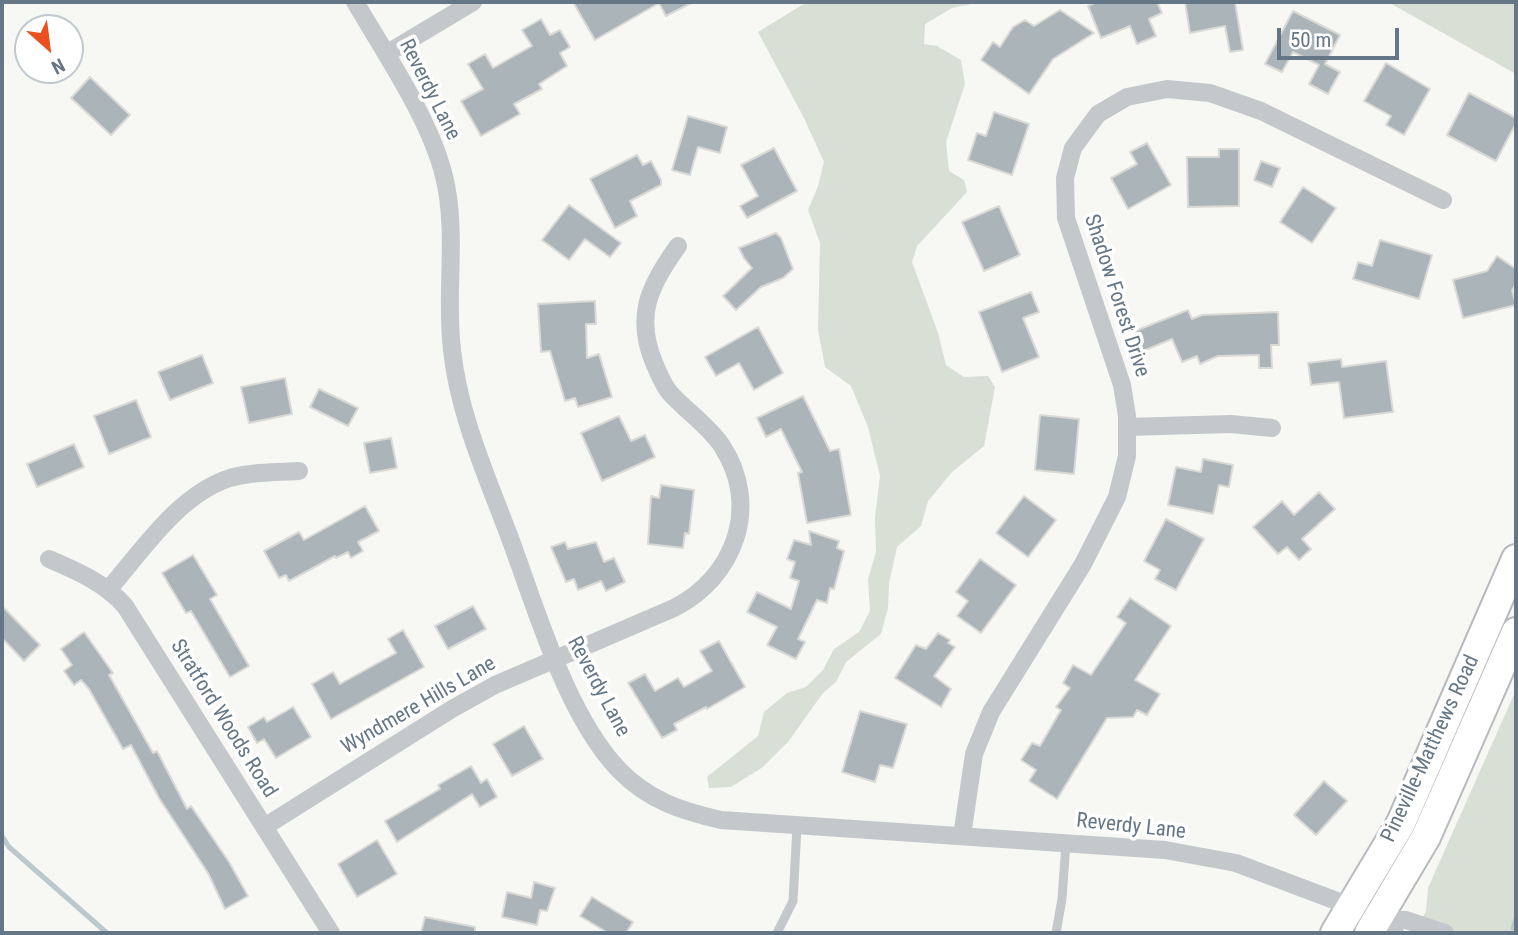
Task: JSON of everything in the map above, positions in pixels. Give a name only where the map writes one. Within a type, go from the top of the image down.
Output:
[{"type":"main road","name":"Pineville-Matthews Road","points":[[1335,933],[1401,823],[1516,559]]},
{"type":"main road","name":"Pineville-Matthews Road","points":[[1380,929],[1426,837],[1516,632]]},
{"type":"street","name":"Reverdy Lane","points":[[355,2],[429,132],[443,173],[450,213],[452,349],[459,391],[472,434],[568,689],[599,744],[617,768],[640,790],[667,805],[721,820],[1165,850],[1236,863],[1350,906],[1380,929],[1406,920],[1445,933]]},
{"type":"street","points":[[386,54],[473,2]]},
{"type":"street","name":"Shadow Forest Drive","points":[[962,836],[974,754],[991,712],[1083,564],[1117,497],[1127,456],[1127,426],[1122,385],[1066,218],[1065,178],[1073,148],[1098,114],[1128,97],[1167,89],[1210,93],[1261,111],[1443,200]]},
{"type":"street","name":"Wyndmere Hills Lane","points":[[264,827],[452,709],[495,685],[687,601],[718,573],[734,542],[740,506],[737,480],[729,457],[708,429],[668,391],[652,359],[644,328],[646,307],[655,282],[678,246]]},
{"type":"street","points":[[1127,426],[1231,424],[1272,428]]},
{"type":"street","points":[[108,590],[166,523],[195,495],[232,478],[266,472],[299,471]]},
{"type":"street","name":"Stratford Woods Road","points":[[49,559],[83,574],[108,590],[125,607],[331,933]]},
{"type":"lane","points":[[777,933],[793,901],[797,827]]},
{"type":"lane","points":[[1056,933],[1062,900],[1066,843]]},
{"type":"shaded area","points":[[807,2],[981,2],[952,8],[925,24],[924,44],[937,46],[961,60],[965,84],[946,142],[949,171],[964,180],[967,192],[917,246],[912,262],[938,333],[946,365],[964,377],[988,376],[995,387],[984,446],[952,472],[928,501],[921,526],[897,547],[889,583],[888,608],[881,634],[846,662],[836,682],[823,693],[788,742],[763,767],[731,787],[709,788],[707,777],[758,736],[764,712],[787,693],[806,687],[823,670],[834,649],[859,632],[870,611],[868,579],[876,552],[875,518],[880,476],[868,427],[851,386],[825,367],[818,330],[820,243],[808,210],[824,162],[758,32]]},
{"type":"shaded area","points":[[1388,2],[1516,2],[1516,74]]},
{"type":"shaded area","points":[[1516,690],[1516,933],[1415,933],[1426,911],[1428,888]]},
{"type":"building","points":[[573,2],[693,2],[666,16],[659,3],[595,40]]},
{"type":"building","points":[[1097,2],[1157,2],[1162,13],[1149,19],[1156,36],[1137,44],[1130,26],[1101,38],[1088,6]]},
{"type":"building","points":[[1185,2],[1235,2],[1243,50],[1230,52],[1225,26],[1190,33]]},
{"type":"building","points":[[1060,10],[1094,33],[1053,59],[1029,94],[981,60],[993,42],[1000,47],[1013,27],[1025,20],[1034,26]]},
{"type":"building","points":[[1293,11],[1340,35],[1325,64],[1340,72],[1328,94],[1309,84],[1319,65],[1293,52],[1282,72],[1265,64]]},
{"type":"building","points":[[541,19],[550,35],[560,30],[570,47],[560,53],[567,66],[539,84],[542,89],[514,104],[520,114],[481,136],[461,101],[483,89],[468,64],[485,54],[493,68],[532,46],[522,30]]},
{"type":"building","points":[[1386,63],[1430,89],[1404,135],[1386,125],[1391,116],[1364,101]]},
{"type":"building","points":[[90,77],[130,115],[111,135],[71,98]]},
{"type":"building","points":[[1469,93],[1516,118],[1516,123],[1496,161],[1447,135]]},
{"type":"building","points":[[994,112],[1029,124],[1012,175],[968,160],[977,133],[986,136]]},
{"type":"building","points":[[688,116],[727,127],[720,153],[698,147],[690,175],[672,170]]},
{"type":"building","points":[[1147,143],[1171,185],[1128,209],[1111,178],[1137,164],[1130,152]]},
{"type":"building","points":[[774,148],[797,191],[747,218],[740,206],[758,196],[741,165]]},
{"type":"building","points":[[1219,149],[1239,149],[1239,206],[1188,207],[1187,157],[1219,157]]},
{"type":"building","points":[[637,155],[643,165],[651,161],[661,185],[630,201],[637,216],[615,228],[590,179]]},
{"type":"building","points":[[1261,161],[1280,168],[1272,187],[1254,180]]},
{"type":"building","points":[[1303,187],[1336,208],[1312,243],[1280,222]]},
{"type":"building","points":[[569,205],[621,243],[610,257],[585,239],[569,260],[542,240]]},
{"type":"building","points":[[999,206],[1020,255],[984,271],[962,222]]},
{"type":"building","points":[[776,233],[781,238],[793,269],[783,278],[761,287],[736,310],[723,296],[752,268],[739,248]]},
{"type":"building","points":[[1380,240],[1432,255],[1419,299],[1353,279],[1358,262],[1372,266]]},
{"type":"building","points":[[1497,256],[1516,269],[1516,284],[1512,290],[1516,305],[1463,318],[1453,280],[1487,271]]},
{"type":"building","points":[[1031,292],[1039,312],[1023,318],[1039,357],[1002,372],[979,312]]},
{"type":"building","points":[[595,301],[596,324],[586,324],[587,358],[599,354],[612,397],[578,407],[575,398],[565,401],[550,351],[541,352],[538,304]]},
{"type":"building","points":[[1188,310],[1192,319],[1202,315],[1278,312],[1279,345],[1271,345],[1272,368],[1259,368],[1259,355],[1218,356],[1200,364],[1197,356],[1182,362],[1172,339],[1143,351],[1135,331]]},
{"type":"building","points":[[758,327],[783,373],[754,390],[739,363],[716,376],[705,357]]},
{"type":"building","points":[[202,355],[213,383],[170,400],[158,372]]},
{"type":"building","points":[[1341,359],[1342,367],[1386,361],[1393,412],[1344,418],[1339,382],[1311,385],[1308,363]]},
{"type":"building","points":[[285,378],[292,414],[249,423],[241,387]]},
{"type":"building","points":[[319,389],[358,408],[348,426],[310,407]]},
{"type":"building","points":[[803,396],[830,451],[839,449],[851,515],[807,523],[798,473],[802,472],[781,429],[766,437],[757,418]]},
{"type":"building","points":[[136,400],[151,437],[109,454],[94,416]]},
{"type":"building","points":[[1040,415],[1079,419],[1074,474],[1035,470]]},
{"type":"building","points":[[619,416],[631,441],[645,435],[655,457],[602,481],[581,433]]},
{"type":"building","points":[[391,438],[397,468],[370,473],[364,443]]},
{"type":"building","points":[[74,444],[84,467],[37,487],[27,464]]},
{"type":"building","points":[[1203,459],[1233,465],[1229,487],[1219,485],[1213,514],[1168,505],[1176,467],[1201,472]]},
{"type":"building","points":[[661,485],[694,490],[689,534],[685,533],[683,548],[648,544],[651,496],[659,498]]},
{"type":"building","points":[[1319,492],[1335,509],[1302,539],[1311,549],[1299,560],[1287,547],[1278,554],[1253,527],[1282,501],[1294,515]]},
{"type":"building","points":[[1024,496],[1056,520],[1028,557],[996,533]]},
{"type":"building","points":[[365,506],[379,531],[358,542],[363,551],[351,558],[348,552],[336,558],[335,556],[289,581],[286,575],[279,578],[264,551],[299,532],[304,540]]},
{"type":"building","points":[[1166,519],[1204,539],[1176,590],[1155,579],[1160,570],[1144,561]]},
{"type":"building","points":[[809,531],[839,541],[837,548],[844,551],[834,589],[830,588],[827,603],[817,600],[798,639],[805,642],[796,659],[767,645],[777,627],[747,612],[757,592],[791,609],[799,581],[790,578],[795,562],[787,559],[794,540],[811,545]]},
{"type":"building","points":[[565,542],[568,549],[596,542],[604,562],[614,558],[625,582],[606,591],[601,581],[578,590],[574,579],[566,582],[551,547]]},
{"type":"building","points":[[193,555],[217,595],[210,599],[249,666],[230,677],[191,611],[186,613],[162,573]]},
{"type":"building","points":[[980,559],[1016,585],[981,633],[957,616],[968,601],[956,592]]},
{"type":"building","points":[[1130,598],[1171,626],[1135,680],[1160,694],[1147,715],[1137,710],[1133,717],[1107,718],[1057,799],[1029,781],[1036,770],[1021,760],[1032,743],[1040,746],[1061,710],[1056,707],[1070,688],[1063,683],[1073,665],[1091,675],[1126,623],[1117,617]]},
{"type":"building","points":[[2,606],[40,645],[24,661],[2,638]]},
{"type":"building","points":[[473,606],[486,629],[448,649],[435,626]]},
{"type":"building","points":[[403,630],[424,667],[331,719],[312,684],[333,672],[340,684],[396,653],[388,639]]},
{"type":"building","points":[[84,632],[113,673],[109,675],[153,753],[157,751],[187,809],[191,806],[229,862],[248,896],[225,909],[208,873],[159,798],[131,745],[123,749],[89,689],[81,680],[74,685],[64,671],[72,665],[61,649]]},
{"type":"building","points":[[938,633],[950,640],[948,643],[955,647],[934,676],[951,689],[941,707],[895,678],[916,645],[926,649]]},
{"type":"building","points":[[719,641],[745,687],[674,724],[677,730],[662,738],[628,683],[645,674],[655,691],[678,678],[684,687],[712,671],[700,651]]},
{"type":"building","points":[[293,707],[311,737],[276,758],[264,739],[257,743],[248,727],[264,717],[267,722]]},
{"type":"building","points":[[860,711],[907,724],[893,768],[880,765],[875,782],[842,772]]},
{"type":"building","points":[[524,726],[543,759],[512,776],[493,744]]},
{"type":"building","points":[[471,766],[481,783],[487,779],[497,797],[480,807],[472,794],[397,842],[385,821],[440,789],[438,785]]},
{"type":"building","points":[[1324,781],[1347,801],[1316,835],[1294,815]]},
{"type":"building","points":[[377,840],[397,874],[357,897],[338,864]]},
{"type":"building","points":[[534,882],[555,888],[547,911],[540,910],[537,925],[502,917],[507,892],[531,898]]},
{"type":"building","points":[[592,897],[633,922],[626,933],[608,933],[580,916]]},
{"type":"building","points":[[425,917],[475,927],[475,933],[421,933]]},
{"type":"waterway","points":[[2,836],[9,847],[107,933]]},
{"type":"waterway","points":[[1513,928],[1516,919]]}]
